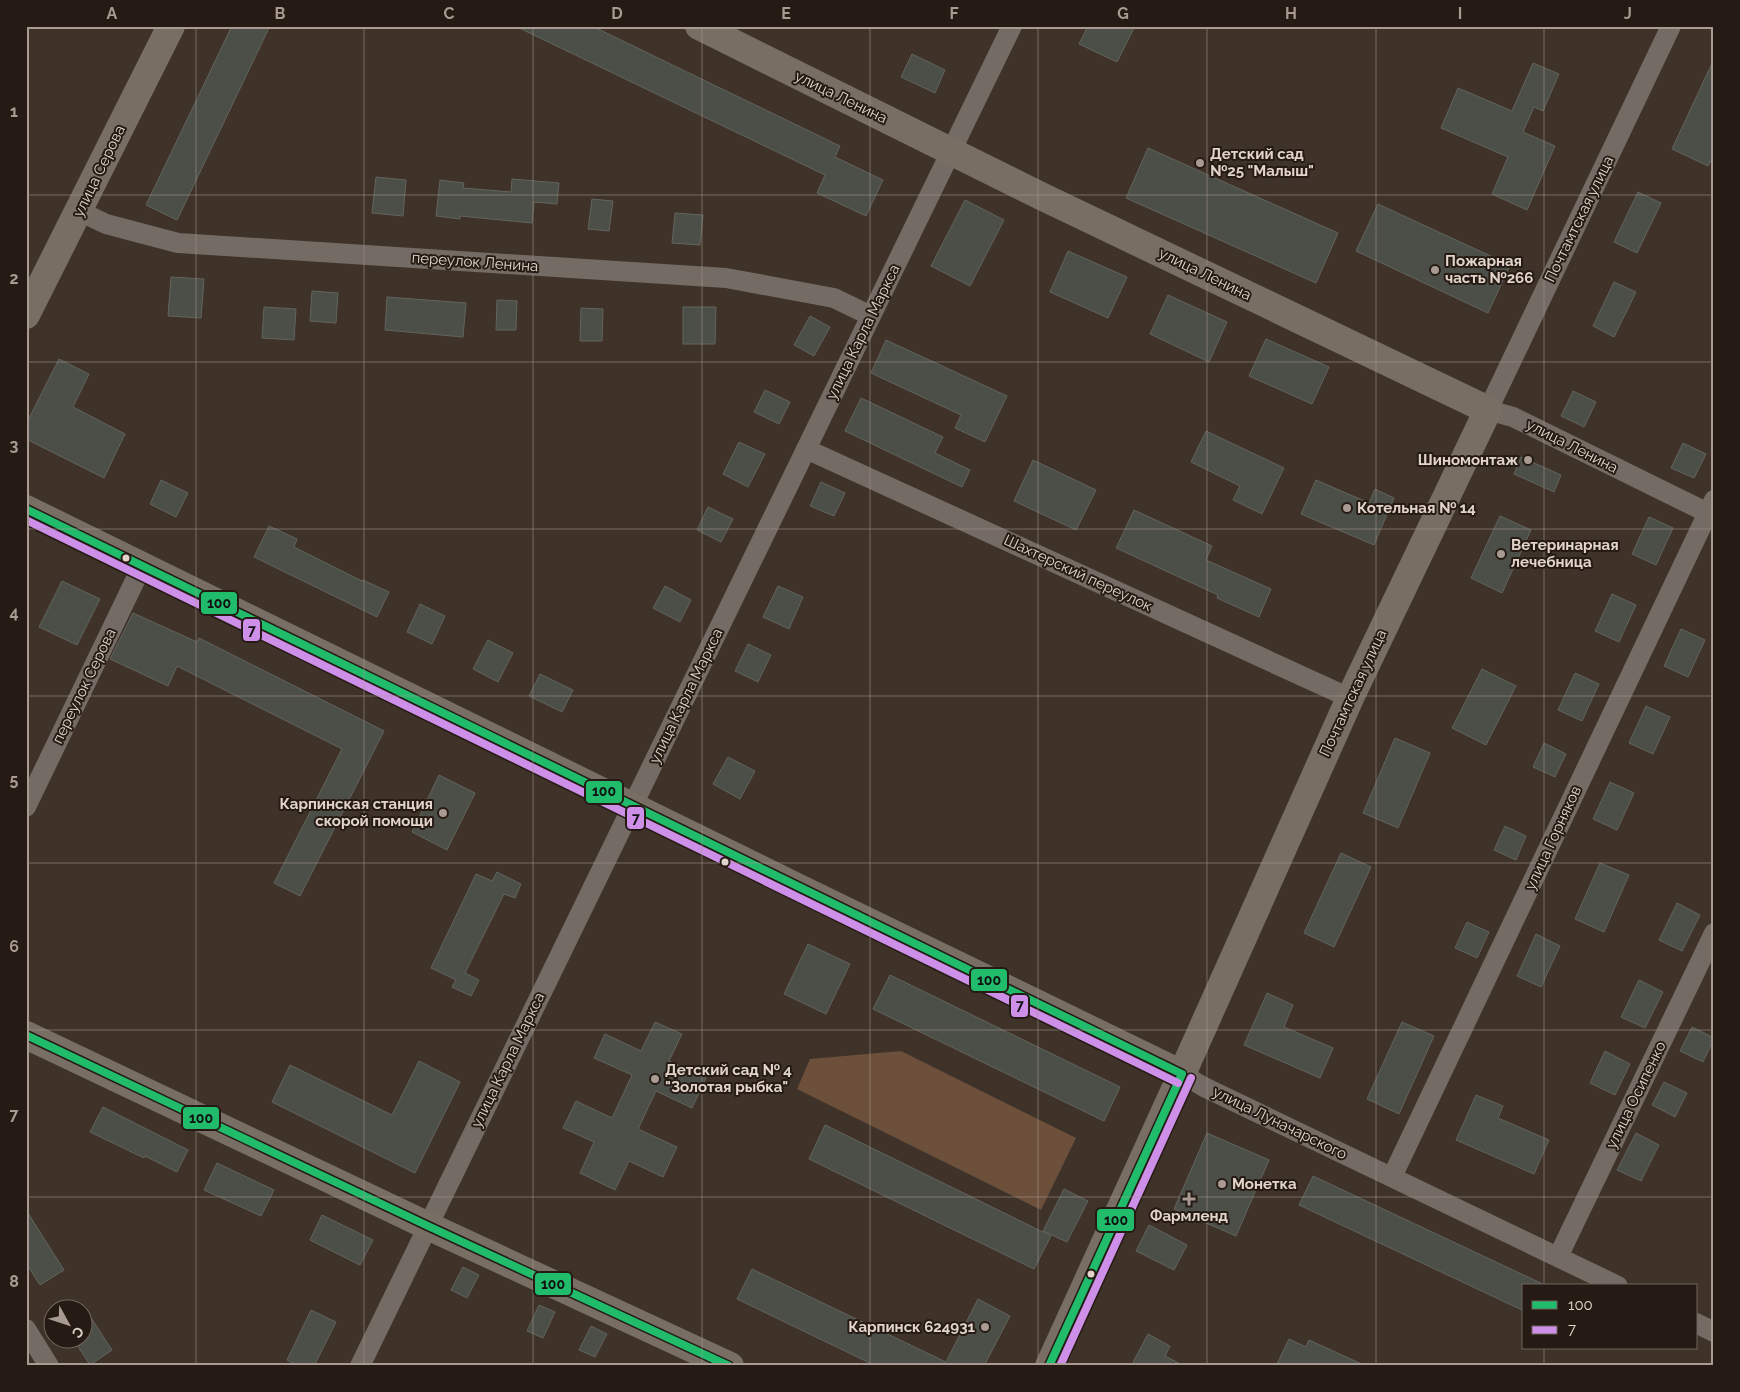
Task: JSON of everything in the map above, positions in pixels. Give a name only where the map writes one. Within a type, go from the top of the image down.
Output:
[{"type":"street","name":"улица Серова","points":[[26,315],[171,26]]},
{"type":"street","name":"улица Ленина","points":[[699,26],[951,151],[1488,410],[1513,417],[1712,510]]},
{"type":"street","name":"улица Карла Маркса","points":[[360,1366],[1012,26]]},
{"type":"street","name":"Почтамтская улица","points":[[1048,1366],[1182,1074],[1350,698],[1671,26]]},
{"type":"street","name":"переулок Ленина","points":[[79,211],[106,224],[178,243],[726,278],[834,298],[871,316]]},
{"type":"street","name":"Шахтерский переулок","points":[[806,449],[1350,698]]},
{"type":"street","name":"улица Луначарского","points":[[26,509],[1182,1074],[1204,1087],[1614,1284]]},
{"type":"street","name":"улица Горняков","points":[[1392,1177],[1712,510]]},
{"type":"street","name":"переулок Серова","points":[[26,807],[142,566]]},
{"type":"street","name":"улица Осипенко","points":[[1558,1257],[1714,933]]},
{"type":"street","points":[[26,1035],[428,1226],[730,1366]]},
{"type":"street","points":[[1698,1324],[1714,1332]]},
{"type":"street","points":[[26,1329],[49,1366]]},
{"type":"shaded area","points":[[901,1051],[1076,1138],[1041,1210],[797,1089],[810,1059]]},
{"type":"building","points":[[232,26],[270,26],[177,220],[146,205]]},
{"type":"building","points":[[515,26],[592,26],[840,146],[835,157],[883,180],[866,216],[817,193],[825,175]]},
{"type":"building","points":[[1088,26],[1135,26],[1117,62],[1079,44]]},
{"type":"building","points":[[912,54],[945,70],[935,93],[901,77]]},
{"type":"building","points":[[1714,59],[1714,154],[1708,166],[1672,149]]},
{"type":"building","points":[[1533,63],[1559,74],[1543,111],[1534,107],[1523,132],[1555,146],[1527,210],[1492,194],[1508,157],[1441,128],[1458,88],[1512,111]]},
{"type":"building","points":[[1148,148],[1338,233],[1316,283],[1126,198]]},
{"type":"building","points":[[376,177],[406,180],[403,216],[372,213]]},
{"type":"building","points":[[512,179],[559,183],[557,204],[534,202],[532,223],[460,216],[460,219],[436,216],[440,180],[464,183],[463,188],[511,192]]},
{"type":"building","points":[[1638,192],[1661,203],[1637,253],[1614,242]]},
{"type":"building","points":[[592,199],[613,201],[609,231],[588,229]]},
{"type":"building","points":[[965,200],[1004,220],[970,286],[931,266]]},
{"type":"building","points":[[1378,204],[1510,265],[1488,313],[1356,251]]},
{"type":"building","points":[[675,213],[703,215],[700,245],[672,243]]},
{"type":"building","points":[[1068,251],[1127,277],[1108,318],[1050,292]]},
{"type":"building","points":[[171,277],[204,279],[201,318],[168,316]]},
{"type":"building","points":[[1614,282],[1636,292],[1614,337],[1593,326]]},
{"type":"building","points":[[312,291],[338,293],[336,323],[310,321]]},
{"type":"building","points":[[1168,295],[1227,322],[1209,362],[1150,334]]},
{"type":"building","points":[[387,297],[466,303],[463,337],[385,330]]},
{"type":"building","points":[[497,300],[517,301],[516,330],[496,330]]},
{"type":"building","points":[[264,307],[296,309],[294,340],[262,338]]},
{"type":"building","points":[[683,307],[716,307],[715,344],[683,344]]},
{"type":"building","points":[[581,308],[603,309],[602,341],[580,341]]},
{"type":"building","points":[[810,316],[830,327],[814,356],[794,345]]},
{"type":"building","points":[[1266,339],[1329,367],[1312,404],[1249,376]]},
{"type":"building","points":[[886,340],[1007,396],[985,442],[955,428],[961,415],[871,373]]},
{"type":"building","points":[[59,359],[89,374],[73,407],[125,434],[104,478],[26,439],[26,424]]},
{"type":"building","points":[[765,390],[790,402],[779,424],[754,412]]},
{"type":"building","points":[[1573,391],[1596,402],[1584,427],[1561,416]]},
{"type":"building","points":[[861,398],[943,437],[935,453],[970,470],[962,487],[845,431]]},
{"type":"building","points":[[1206,431],[1284,468],[1262,514],[1233,500],[1240,486],[1191,462]]},
{"type":"building","points":[[739,442],[765,454],[748,487],[723,474]]},
{"type":"building","points":[[1683,443],[1706,454],[1694,478],[1671,468]]},
{"type":"building","points":[[1521,457],[1561,475],[1554,492],[1514,474]]},
{"type":"building","points":[[1033,460],[1096,490],[1076,530],[1014,501]]},
{"type":"building","points":[[161,480],[188,493],[176,517],[150,504]]},
{"type":"building","name":"Котельная № 14","points":[[1316,480],[1369,503],[1375,489],[1394,498],[1374,545],[1301,514]]},
{"type":"building","points":[[821,482],[845,493],[834,516],[810,506]]},
{"type":"building","points":[[708,507],[733,519],[721,542],[697,530]]},
{"type":"building","points":[[1134,510],[1212,546],[1206,560],[1271,589],[1259,617],[1217,598],[1218,595],[1116,548]]},
{"type":"building","name":"Ветеринарная лечебница","points":[[1500,516],[1531,530],[1502,593],[1471,578]]},
{"type":"building","points":[[1649,517],[1673,528],[1656,565],[1632,554]]},
{"type":"building","points":[[269,526],[297,539],[294,547],[362,581],[389,592],[377,617],[254,557]]},
{"type":"building","points":[[62,581],[100,599],[77,645],[39,627]]},
{"type":"building","points":[[665,586],[691,600],[680,622],[653,608]]},
{"type":"building","points":[[778,586],[803,597],[789,629],[763,617]]},
{"type":"building","points":[[1612,594],[1636,605],[1619,642],[1595,631]]},
{"type":"building","points":[[420,604],[445,616],[432,644],[407,632]]},
{"type":"building","points":[[133,613],[197,642],[199,638],[384,731],[300,896],[274,883],[342,749],[177,666],[168,686],[110,659]]},
{"type":"building","points":[[1681,629],[1705,640],[1688,677],[1664,666]]},
{"type":"building","points":[[488,640],[513,653],[498,682],[473,669]]},
{"type":"building","points":[[748,644],[771,655],[758,682],[735,671]]},
{"type":"building","points":[[1482,669],[1516,686],[1486,745],[1452,728]]},
{"type":"building","points":[[1575,673],[1599,684],[1582,721],[1558,710]]},
{"type":"building","points":[[540,674],[573,690],[562,712],[529,696]]},
{"type":"building","points":[[1646,706],[1670,717],[1653,754],[1629,743]]},
{"type":"building","points":[[1395,738],[1430,753],[1398,828],[1363,813]]},
{"type":"building","points":[[1544,743],[1566,754],[1555,777],[1533,767]]},
{"type":"building","points":[[728,757],[755,771],[740,799],[713,784]]},
{"type":"building","name":"Карпинская станция скорой помощи","points":[[439,775],[475,793],[447,850],[412,832]]},
{"type":"building","points":[[1610,782],[1634,793],[1617,830],[1593,819]]},
{"type":"building","points":[[1505,826],[1526,836],[1516,860],[1494,850]]},
{"type":"building","points":[[1341,853],[1371,867],[1334,947],[1304,933]]},
{"type":"building","points":[[1600,863],[1629,875],[1604,932],[1575,919]]},
{"type":"building","points":[[497,872],[521,884],[515,898],[504,894],[465,973],[479,980],[471,996],[452,987],[456,980],[431,968],[476,874],[492,881]]},
{"type":"building","points":[[1677,903],[1700,915],[1682,951],[1659,940]]},
{"type":"building","points":[[1467,922],[1489,932],[1477,958],[1455,948]]},
{"type":"building","points":[[1536,934],[1560,946],[1541,987],[1517,976]]},
{"type":"building","points":[[808,944],[850,964],[826,1014],[784,994]]},
{"type":"building","points":[[890,975],[1120,1087],[1104,1121],[873,1009]]},
{"type":"building","points":[[1639,980],[1663,992],[1645,1028],[1621,1017]]},
{"type":"building","points":[[1267,993],[1293,1005],[1284,1027],[1333,1048],[1320,1078],[1244,1045]]},
{"type":"building","points":[[655,1022],[682,1034],[669,1061],[706,1078],[692,1108],[656,1091],[638,1129],[677,1147],[663,1177],[629,1161],[615,1190],[580,1173],[594,1142],[563,1128],[576,1101],[612,1118],[632,1075],[594,1058],[605,1034],[641,1051]]},
{"type":"building","points":[[1402,1022],[1434,1036],[1399,1114],[1367,1099]]},
{"type":"building","points":[[1692,1027],[1714,1038],[1703,1062],[1680,1051]]},
{"type":"building","points":[[1605,1051],[1630,1064],[1615,1095],[1590,1083]]},
{"type":"building","points":[[419,1061],[460,1082],[415,1173],[272,1102],[290,1065],[392,1115]]},
{"type":"building","points":[[1664,1082],[1687,1093],[1675,1117],[1652,1105]]},
{"type":"building","points":[[1476,1095],[1503,1106],[1498,1118],[1549,1140],[1534,1174],[1456,1140]]},
{"type":"building","points":[[103,1107],[188,1150],[177,1172],[90,1132]]},
{"type":"building","points":[[825,1125],[1051,1236],[1034,1269],[809,1159]]},
{"type":"building","name":"Монетка","points":[[1207,1133],[1269,1160],[1236,1236],[1174,1209]]},
{"type":"building","points":[[1636,1133],[1659,1145],[1641,1181],[1617,1170]]},
{"type":"building","points":[[217,1163],[274,1190],[261,1216],[204,1190]]},
{"type":"building","points":[[1313,1176],[1543,1284],[1522,1284],[1522,1310],[1299,1205]]},
{"type":"building","points":[[1064,1189],[1088,1201],[1067,1242],[1043,1231]]},
{"type":"building","points":[[26,1210],[64,1270],[40,1285],[26,1263]]},
{"type":"building","points":[[322,1215],[373,1240],[360,1265],[310,1240]]},
{"type":"building","points":[[1149,1225],[1187,1245],[1174,1270],[1136,1251]]},
{"type":"building","points":[[463,1267],[479,1275],[467,1298],[451,1290]]},
{"type":"building","points":[[752,1269],[946,1362],[978,1299],[1010,1316],[984,1366],[876,1366],[737,1299]]},
{"type":"building","points":[[539,1305],[555,1312],[543,1338],[527,1331]]},
{"type":"building","points":[[311,1310],[336,1322],[314,1366],[299,1366],[287,1360]]},
{"type":"building","points":[[92,1319],[112,1350],[90,1365],[80,1350],[92,1350]]},
{"type":"building","points":[[591,1326],[607,1334],[595,1357],[579,1350]]},
{"type":"building","points":[[1148,1334],[1170,1346],[1165,1356],[1184,1366],[1131,1366]]},
{"type":"building","points":[[1289,1339],[1306,1347],[1309,1340],[1366,1366],[1276,1366]]},
{"type":"transit line","name":"100","points":[[26,509],[1182,1074]]},
{"type":"transit line","name":"7","points":[[26,520],[1178,1083]]},
{"type":"transit line","name":"100","points":[[26,1035],[428,1226],[729,1366]]},
{"type":"transit line","name":"100","points":[[1049,1366],[1182,1074]]},
{"type":"transit line","name":"7","points":[[1060,1366],[1191,1078]]},
{"type":"place","name":"Детский сад №25 \"Малыш\"","points":[[1200,163]]},
{"type":"place","name":"Пожарная часть №266","points":[[1435,270]]},
{"type":"place","name":"Шиномонтаж","points":[[1528,460]]},
{"type":"place","name":"Котельная № 14","points":[[1347,508]]},
{"type":"place","name":"Ветеринарная лечебница","points":[[1501,554]]},
{"type":"place","name":"Карпинская станция скорой помощи","points":[[443,813]]},
{"type":"place","name":"Детский сад № 4 \"Золотая рыбка\"","points":[[655,1079]]},
{"type":"place","name":"Монетка","points":[[1222,1184]]},
{"type":"place","name":"Фармленд","points":[[1189,1199]]},
{"type":"place","name":"Карпинск 624931","points":[[985,1327]]}]
